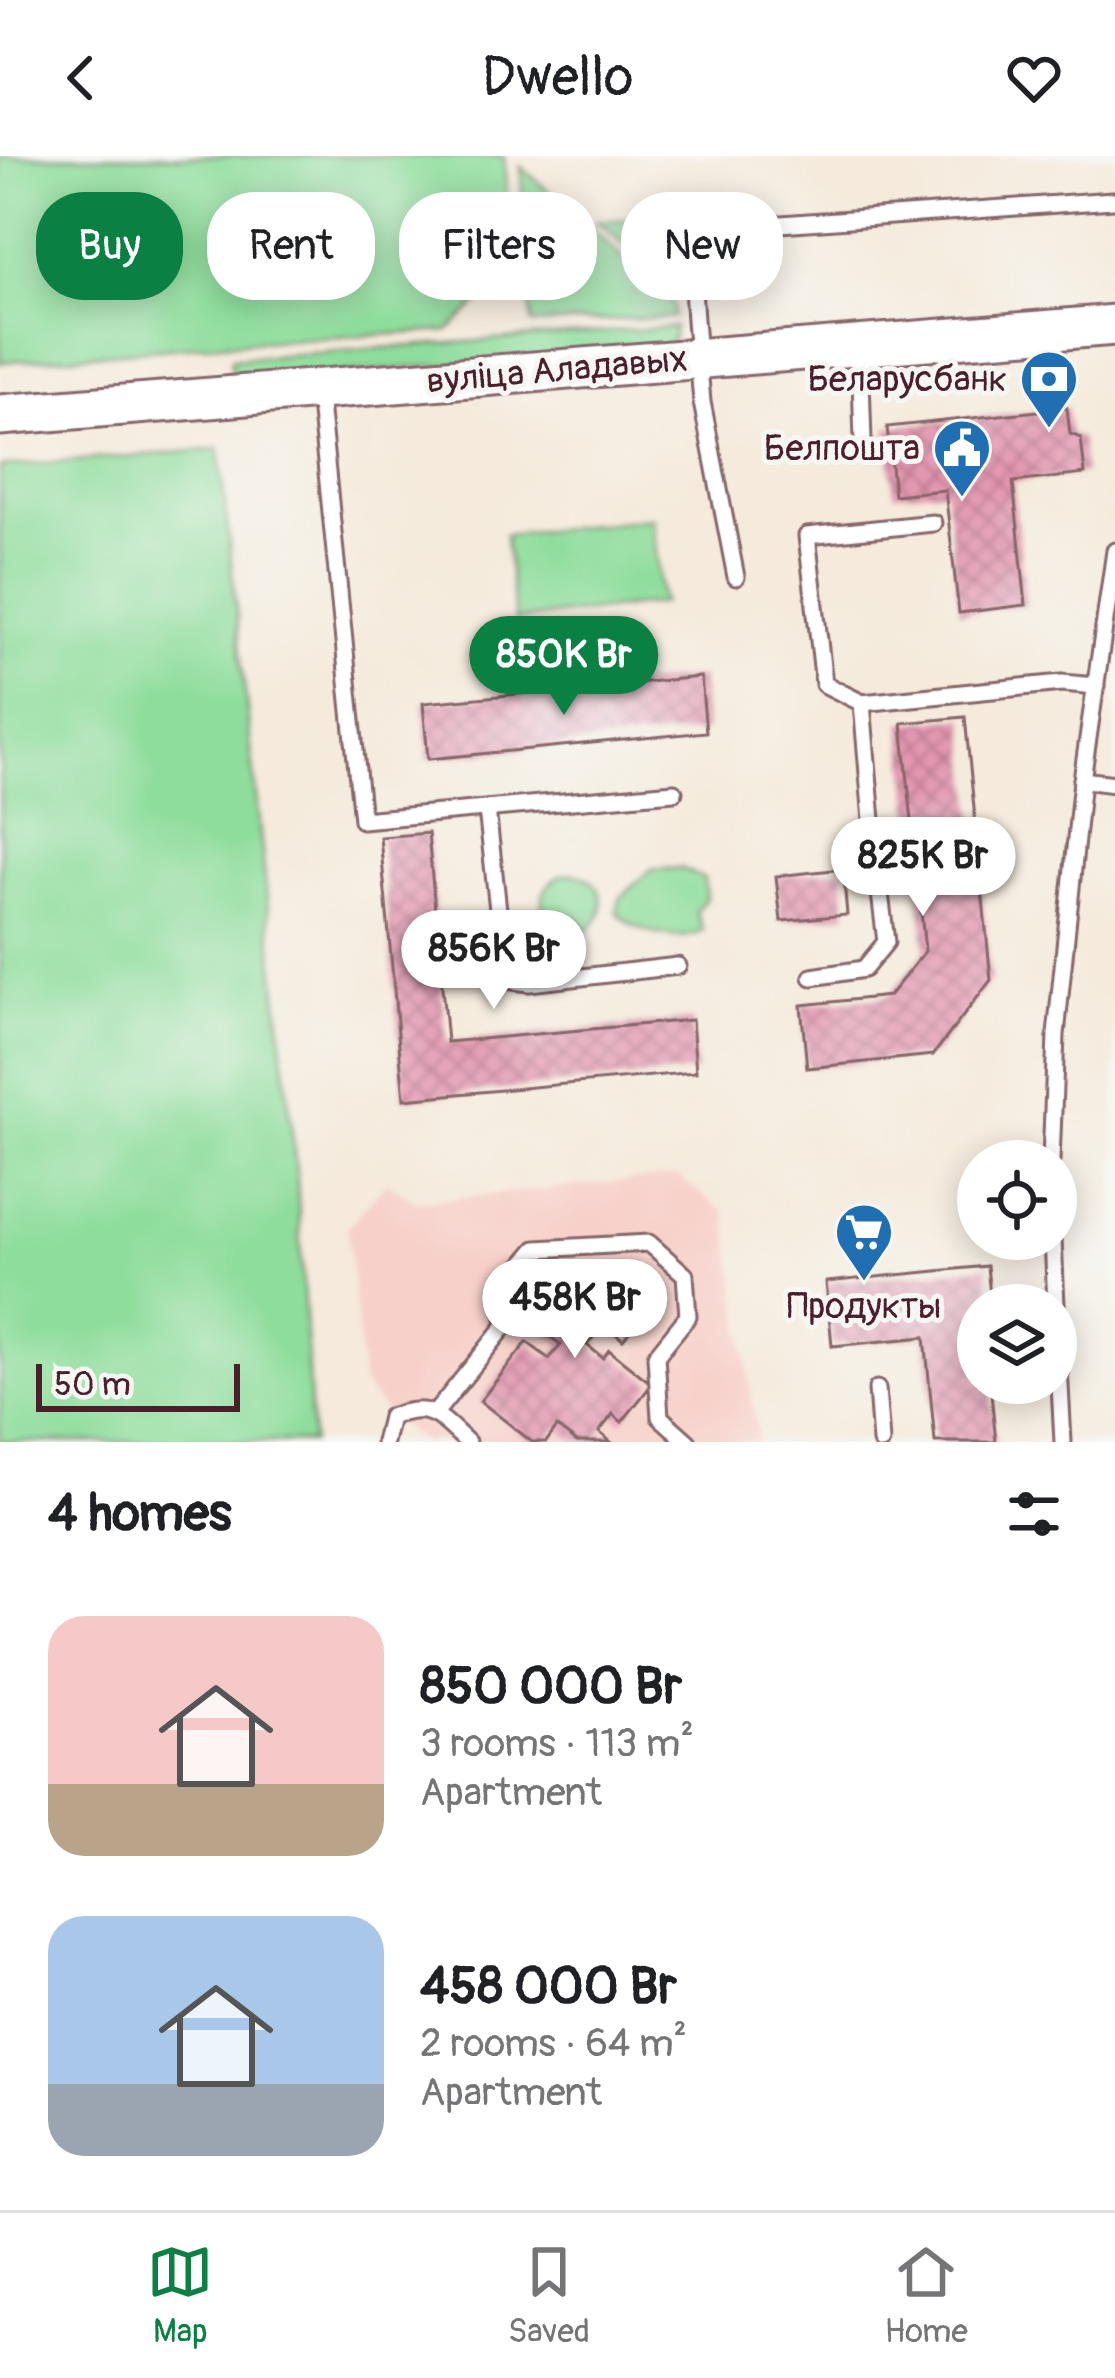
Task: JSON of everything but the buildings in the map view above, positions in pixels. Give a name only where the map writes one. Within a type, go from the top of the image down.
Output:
[{"type":"street","name":"вуліца Аладавых","points":[[0,415],[1115,325]]},
{"type":"lane","points":[[736,577],[698,358],[692,256],[711,229],[1113,200]]},
{"type":"lane","points":[[860,346],[863,441]]},
{"type":"lane","points":[[319,390],[362,820],[674,792]]},
{"type":"lane","points":[[933,524],[807,536],[824,684],[862,704],[1062,683],[1096,686]]},
{"type":"lane","points":[[1052,1140],[1056,1035],[1082,780],[1115,551]]},
{"type":"lane","points":[[812,976],[864,969],[886,942],[862,704]]},
{"type":"lane","points":[[1082,780],[1115,784]]},
{"type":"lane","points":[[487,809],[504,965],[513,981],[678,966]]},
{"type":"lane","points":[[436,1412],[506,1324],[501,1291],[536,1249],[649,1243],[685,1275],[688,1316],[656,1356],[660,1417],[688,1442]]},
{"type":"lane","points":[[877,1390],[881,1442]]},
{"type":"lane","points":[[1061,1404],[1063,1442]]},
{"type":"lane","points":[[384,1442],[390,1417],[413,1408],[436,1412],[467,1442]]},
{"type":"shaded area","points":[[677,1176],[726,1213],[758,1442],[422,1442],[390,1417],[363,1385],[347,1228],[387,1182],[416,1202]]},
{"type":"green space","points":[[0,156],[504,156],[506,192],[399,192],[399,300],[482,300],[448,331],[0,362]]},
{"type":"green space","points":[[521,167],[550,192],[522,192]]},
{"type":"green space","points":[[621,220],[621,241],[597,222]]},
{"type":"green space","points":[[597,234],[621,256],[621,300],[669,300],[673,304],[674,317],[532,324],[529,300],[597,300]]},
{"type":"green space","points":[[674,327],[666,347],[232,382],[231,359]]},
{"type":"green space","points":[[219,449],[297,1180],[312,1442],[0,1442],[0,467]]},
{"type":"green space","points":[[652,518],[662,603],[515,620],[505,535]]},
{"type":"green space","points":[[681,868],[704,879],[706,898],[696,911],[703,931],[658,934],[617,912],[620,899],[650,870]]},
{"type":"green space","points":[[572,874],[593,883],[602,904],[593,925],[572,934],[551,925],[542,904],[551,883]]},
{"type":"place","name":"Беларусбанк","points":[[1049,430]]},
{"type":"place","name":"Белпошта","points":[[962,499]]},
{"type":"place","name":"Продукты","points":[[864,1283]]}]
